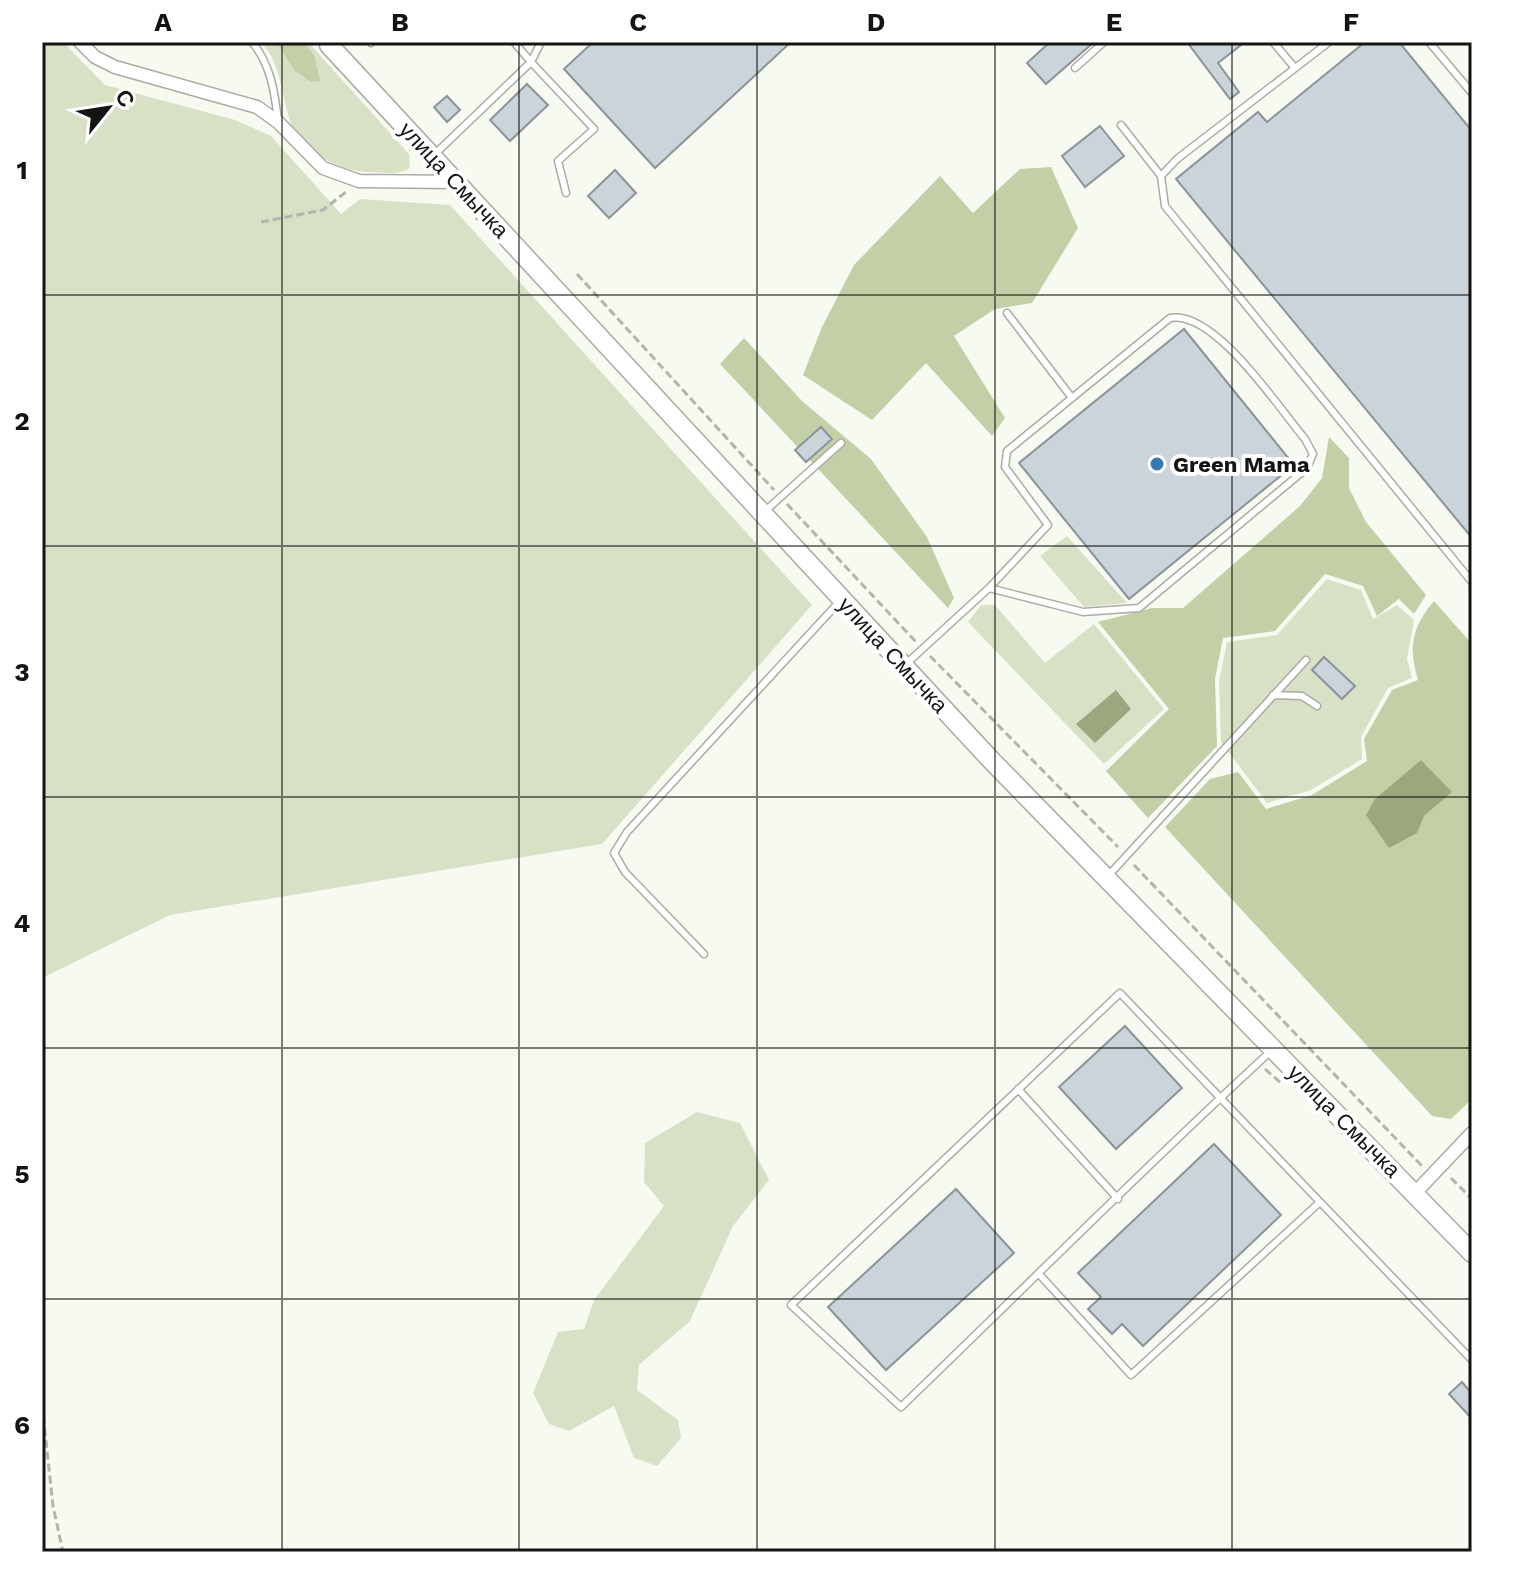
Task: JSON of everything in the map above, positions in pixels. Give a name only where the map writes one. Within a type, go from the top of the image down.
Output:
[{"type":"street","points":[[80,42],[95,57],[115,67],[234,98],[257,107],[278,122],[323,168],[359,181],[456,182]]},
{"type":"street","name":"улица Смычка","points":[[327,44],[904,667],[1472,1253]]},
{"type":"street","points":[[1415,1193],[1472,1133]]},
{"type":"lane","points":[[252,42],[267,67],[278,122]]},
{"type":"lane","points":[[514,42],[594,129],[558,161],[566,193]]},
{"type":"lane","points":[[432,157],[531,62],[541,42]]},
{"type":"lane","points":[[1075,68],[1104,42]]},
{"type":"lane","points":[[1273,42],[1295,68]]},
{"type":"lane","points":[[1161,176],[1177,159],[1329,42]]},
{"type":"lane","points":[[1429,42],[1472,93]]},
{"type":"lane","points":[[1121,125],[1161,176],[1165,206],[1472,582]]},
{"type":"lane","points":[[1007,313],[1072,398]]},
{"type":"lane","points":[[904,667],[989,588],[1048,525],[1005,467],[1007,451],[1170,318],[1183,315],[1215,333],[1305,439],[1313,454],[1307,468],[1139,608],[1083,612],[989,588]]},
{"type":"lane","points":[[762,513],[841,443]]},
{"type":"lane","points":[[704,954],[625,872],[614,853],[627,832],[841,599]]},
{"type":"lane","points":[[1108,876],[1306,660]]},
{"type":"lane","points":[[1273,695],[1302,696],[1317,706]]},
{"type":"lane","points":[[1273,1050],[1220,1100],[901,1407],[791,1305],[1120,993],[1220,1100],[1472,1360]]},
{"type":"lane","points":[[1018,1089],[1118,1199]]},
{"type":"lane","points":[[1039,1274],[1131,1375],[1320,1202]]},
{"type":"path","points":[[261,222],[323,210],[359,181]]},
{"type":"path","points":[[577,274],[923,649],[1126,856],[1417,1163],[1434,1173],[1452,1178],[1472,1199]]},
{"type":"path","points":[[42,1404],[63,1552]]},
{"type":"shaded area","points":[[42,42],[63,42],[105,85],[235,120],[271,136],[341,214],[360,199],[450,205],[812,605],[602,844],[170,915],[42,978]]},
{"type":"shaded area","points":[[261,42],[276,42],[294,70],[314,55],[303,42],[308,42],[409,154],[410,168],[395,173],[357,171],[323,158],[303,143],[291,124],[273,60]]},
{"type":"shaded area","points":[[276,42],[303,42],[314,55],[320,81],[311,82],[294,70]]},
{"type":"shaded area","points":[[1051,167],[1078,228],[1032,303],[995,309],[954,336],[1005,418],[992,436],[926,363],[872,420],[803,375],[822,327],[854,265],[940,176],[973,213],[1020,169]]},
{"type":"shaded area","points":[[744,338],[802,401],[871,459],[927,537],[954,598],[948,608],[720,364]]},
{"type":"shaded area","points":[[1329,437],[1349,458],[1349,488],[1366,522],[1426,595],[1414,614],[1399,599],[1377,616],[1363,586],[1325,574],[1275,631],[1223,638],[1215,679],[1217,746],[1148,818],[1106,771],[1169,709],[1098,622],[1152,608],[1183,608],[1300,506],[1322,478]]},
{"type":"shaded area","points":[[1067,536],[1127,603],[1084,607],[1040,556]]},
{"type":"shaded area","points":[[1327,579],[1361,590],[1373,619],[1397,605],[1414,620],[1407,659],[1412,678],[1388,688],[1361,737],[1362,759],[1311,790],[1267,803],[1221,742],[1219,681],[1227,642],[1277,635]]},
{"type":"shaded area","points":[[1434,601],[1472,644],[1472,1099],[1451,1119],[1432,1116],[1165,827],[1210,779],[1238,772],[1266,809],[1312,795],[1367,761],[1364,739],[1392,690],[1418,680],[1413,657],[1414,638],[1421,620]],"holes":[[[1421,760],[1451,792],[1424,816]]]},
{"type":"shaded area","points":[[981,605],[995,605],[1045,663],[1094,624],[1164,709],[1104,764],[968,622]]},
{"type":"shaded area","points":[[1116,690],[1131,709],[1095,743],[1076,724]]},
{"type":"shaded area","points":[[1421,760],[1452,792],[1424,816],[1417,833],[1389,848],[1366,815],[1375,799]]},
{"type":"shaded area","points":[[697,1112],[740,1123],[769,1180],[733,1226],[690,1321],[639,1365],[637,1390],[678,1420],[681,1438],[657,1466],[634,1458],[614,1406],[569,1431],[549,1424],[533,1393],[558,1332],[584,1329],[594,1300],[664,1206],[644,1182],[645,1143]]},
{"type":"building","points":[[593,42],[791,42],[655,168],[564,69]]},
{"type":"building","points":[[1050,42],[1094,42],[1046,84],[1027,63]]},
{"type":"building","points":[[1187,42],[1245,42],[1218,63],[1239,92],[1230,99]]},
{"type":"building","points":[[1365,42],[1399,42],[1472,131],[1472,538],[1176,179],[1258,112],[1267,122]]},
{"type":"building","points":[[527,84],[548,105],[510,141],[490,120]]},
{"type":"building","points":[[447,96],[460,110],[447,122],[434,107]]},
{"type":"building","points":[[1100,126],[1124,156],[1085,187],[1062,156]]},
{"type":"building","points":[[615,170],[636,193],[609,218],[588,196]]},
{"type":"building","name":"Green Mama","points":[[1184,329],[1294,465],[1129,599],[1019,463]]},
{"type":"building","points":[[821,427],[832,439],[806,462],[795,450]]},
{"type":"building","points":[[1324,657],[1355,686],[1342,699],[1312,670]]},
{"type":"building","points":[[1125,1026],[1182,1088],[1116,1149],[1059,1087]]},
{"type":"building","points":[[1214,1144],[1281,1215],[1143,1346],[1122,1324],[1112,1334],[1088,1309],[1101,1297],[1078,1273]]},
{"type":"building","points":[[956,1189],[1014,1253],[886,1370],[828,1307]]},
{"type":"building","points":[[1462,1382],[1472,1394],[1472,1419],[1449,1394]]},
{"type":"place","name":"Green Mama","points":[[1157,464]]}]
